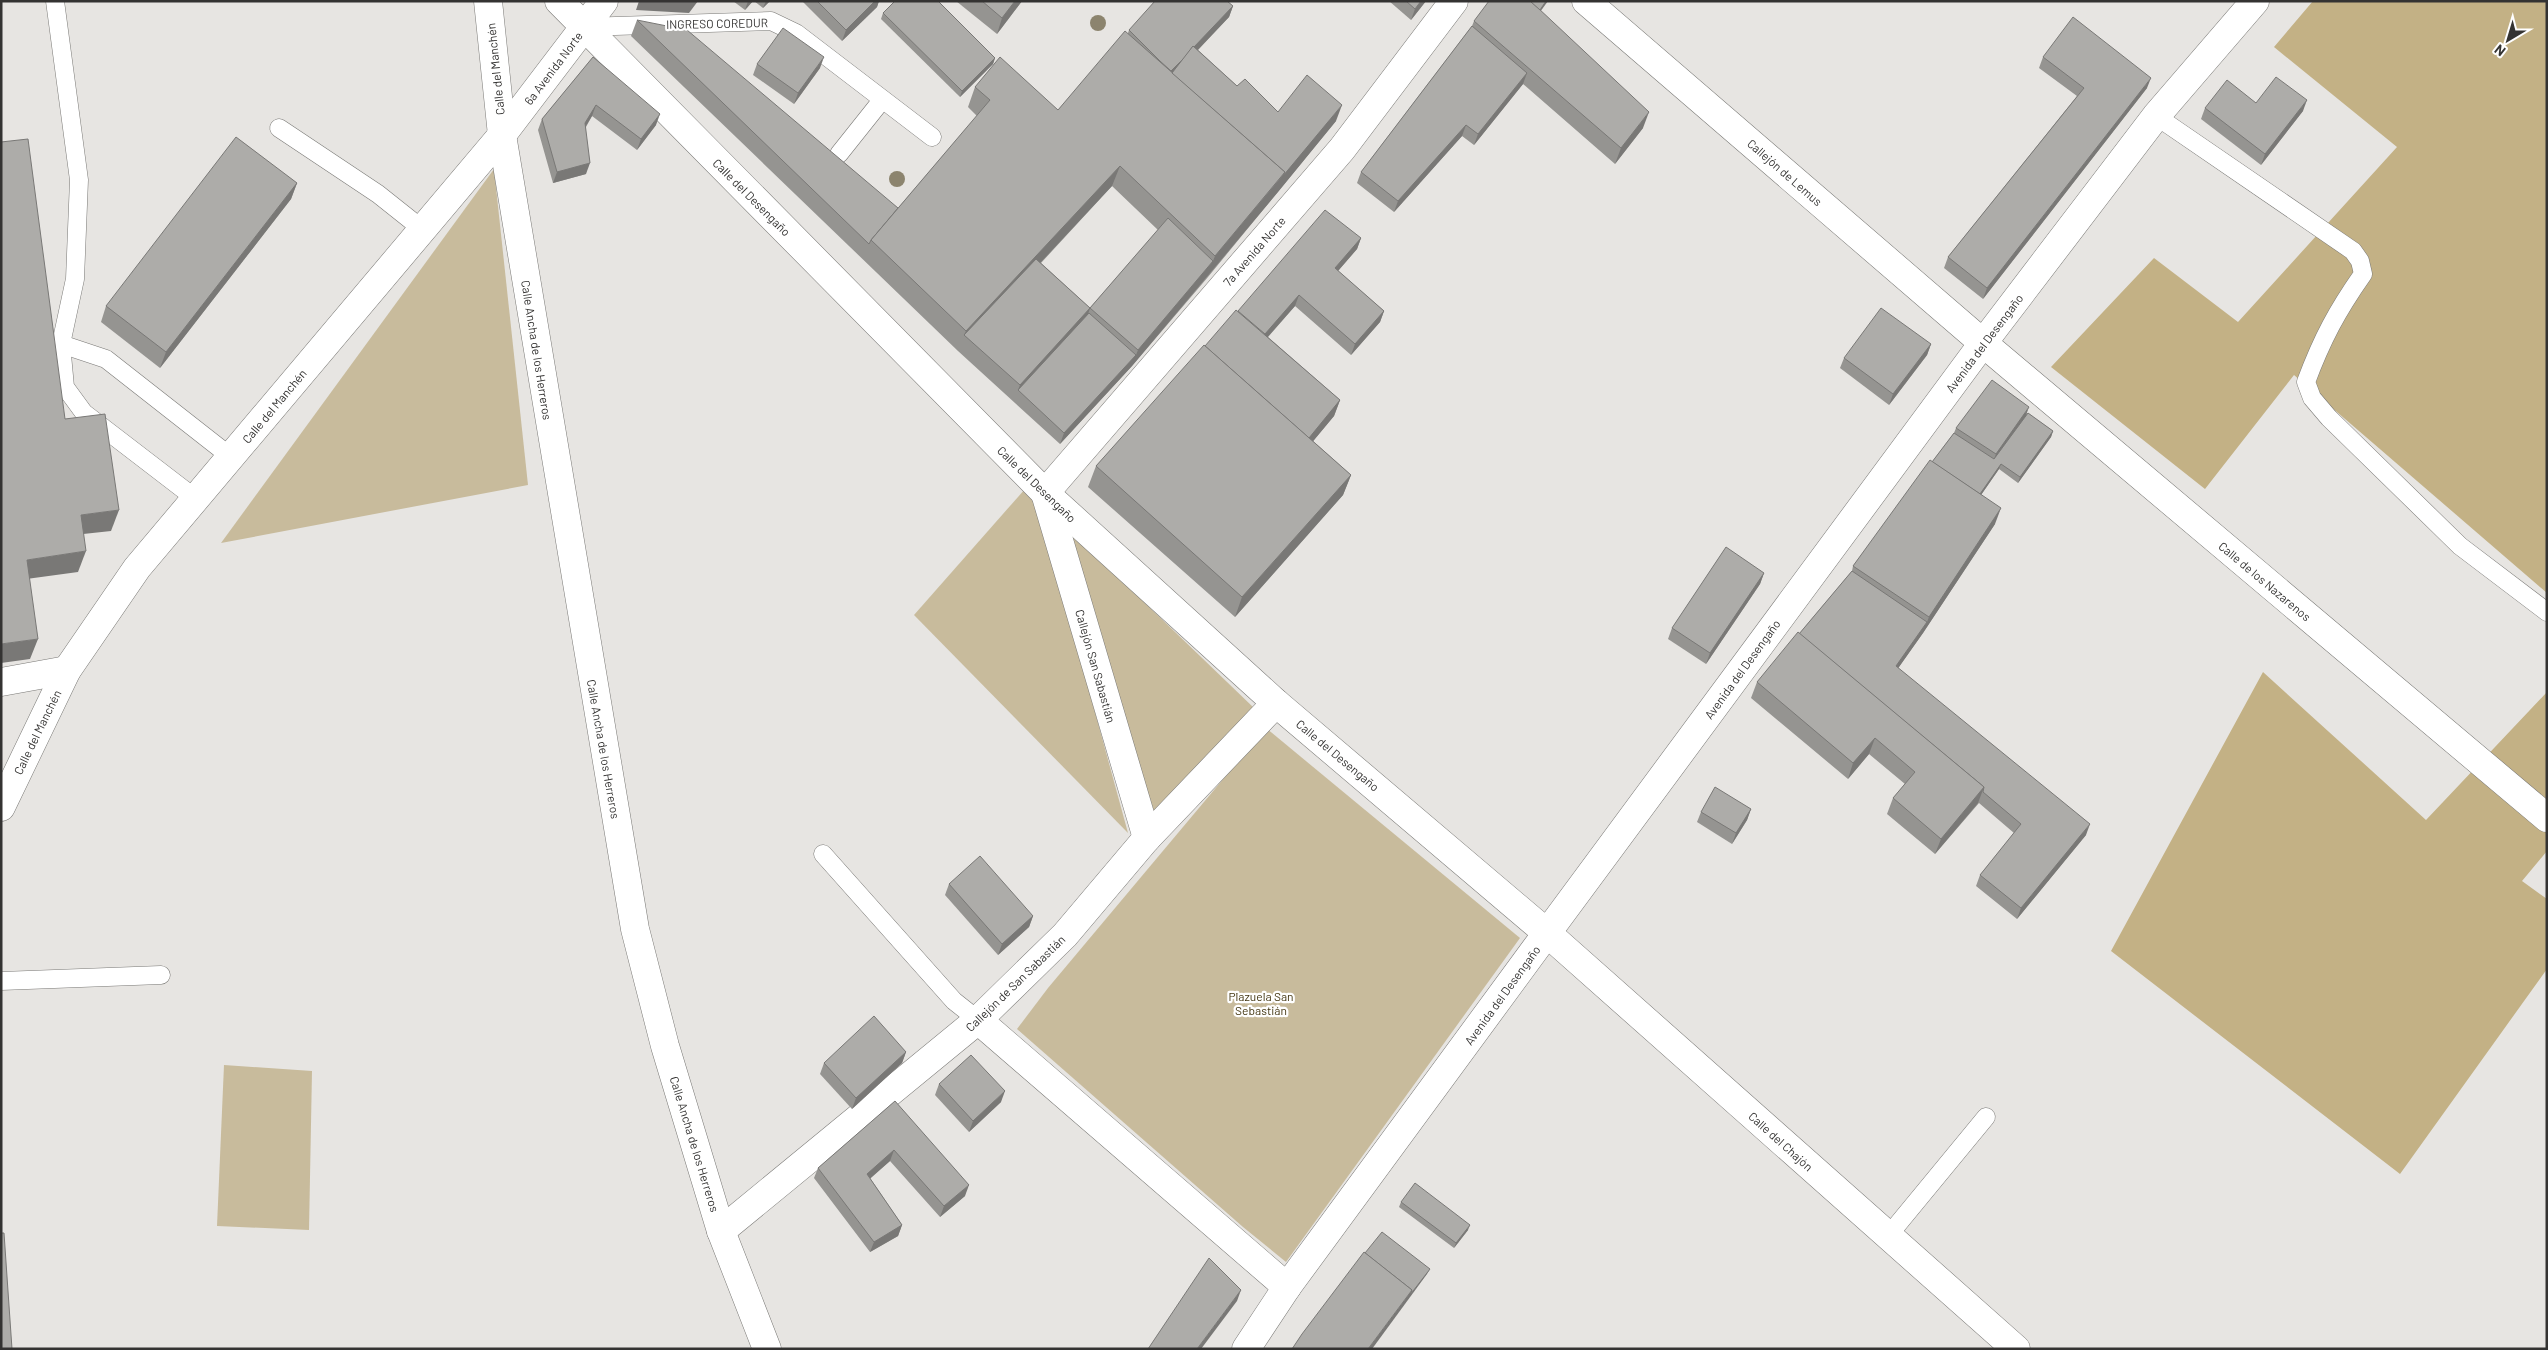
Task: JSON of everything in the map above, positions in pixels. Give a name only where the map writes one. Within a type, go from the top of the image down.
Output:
[{"type":"street","name":"Calle del Manchén","points":[[1,807],[67,670],[137,568],[502,135],[488,1]]},
{"type":"street","name":"Calle del Desengaño","points":[[559,1],[1045,494],[1276,703],[1547,933]]},
{"type":"street","name":"6a Avenida Norte","points":[[502,135],[604,1]]},
{"type":"street","name":"7a Avenida Norte","points":[[1045,494],[1342,149],[1454,1]]},
{"type":"street","name":"Callejón de Lemus","points":[[1586,1],[1983,343]]},
{"type":"street","name":"Avenida del Desengaño","points":[[1246,1349],[1287,1287],[1983,343],[2156,116],[2255,1]]},
{"type":"street","name":"Calle Ancha de los Herreros","points":[[502,135],[635,929],[665,1046],[721,1231],[767,1349]]},
{"type":"street","name":"Calle de los Nazarenos","points":[[1983,343],[2547,818]]},
{"type":"street","name":"Callejón San Sabastián","points":[[1045,494],[1146,838]]},
{"type":"street","points":[[1,682],[67,670]]},
{"type":"street","name":"Callejón de San Sabastián","points":[[721,1231],[978,1020],[1065,935],[1146,838],[1276,703]]},
{"type":"street","name":"Calle del Chajón","points":[[1547,933],[2016,1349]]},
{"type":"street","points":[[978,1020],[1287,1287]]},
{"type":"lane","points":[[55,1],[79,180],[75,278],[61,344],[65,387],[84,413],[196,499]]},
{"type":"lane","name":"INGRESO COREDUR","points":[[584,27],[771,21],[796,33],[932,137]]},
{"type":"lane","points":[[839,154],[882,100]]},
{"type":"lane","points":[[2156,116],[2353,251],[2360,261],[2363,274],[2337,312],[2322,339],[2306,382],[2312,398],[2329,418],[2460,546],[2547,612]]},
{"type":"lane","points":[[279,128],[378,194],[422,229]]},
{"type":"lane","points":[[61,344],[106,359],[231,457]]},
{"type":"lane","points":[[823,854],[954,1000],[978,1020]]},
{"type":"lane","points":[[1,981],[161,975]]},
{"type":"lane","points":[[1888,1236],[1986,1117]]},
{"type":"green space","points":[[494,169],[528,485],[221,543]]},
{"type":"green space","points":[[1032,481],[1128,833],[914,615]]},
{"type":"green space","points":[[1066,527],[1254,708],[1155,815]]},
{"type":"green space","name":"Plazuela San Sebastián","points":[[1266,728],[1520,938],[1286,1262],[1243,1227],[1017,1029],[1048,988]]},
{"type":"green space","points":[[224,1065],[312,1071],[309,1230],[217,1226]]},
{"type":"shaded area","points":[[2313,1],[2547,1],[2547,593],[2294,375],[2205,489],[2051,367],[2154,258],[2238,322],[2397,147],[2274,47]]},
{"type":"shaded area","points":[[2263,672],[2426,820],[2547,692],[2547,851],[2522,881],[2547,899],[2547,969],[2400,1174],[2111,951]]},
{"type":"building","points":[[817,1],[875,1],[846,30]]},
{"type":"building","points":[[895,1],[938,1],[995,58],[962,91],[883,13]]},
{"type":"building","points":[[982,1],[1015,1],[1002,18]]},
{"type":"building","points":[[1155,1],[1227,1],[1233,6],[1171,71],[1129,30]]},
{"type":"building","points":[[1406,1],[1421,1],[1415,9]]},
{"type":"building","points":[[1489,1],[1530,1],[1649,112],[1621,148],[1474,21]]},
{"type":"building","points":[[1530,1],[1546,1],[1540,10]]},
{"type":"building","points":[[2073,17],[2151,78],[1987,288],[1948,257],[2084,88],[2043,57]]},
{"type":"building","points":[[637,20],[687,30],[898,208],[869,244]]},
{"type":"building","points":[[1472,26],[1527,73],[1478,134],[1466,125],[1398,201],[1361,172]]},
{"type":"building","points":[[783,28],[824,57],[798,93],[757,64]]},
{"type":"building","points":[[1125,31],[1285,172],[1215,256],[1120,166],[966,331],[871,240],[990,100],[975,87],[1000,57],[1058,110]]},
{"type":"building","points":[[1193,46],[1237,86],[1245,79],[1278,112],[1307,75],[1342,105],[1283,176],[1285,172],[1172,73]]},
{"type":"building","points":[[593,57],[660,114],[641,139],[596,105],[585,123],[590,163],[557,172],[542,119]]},
{"type":"building","points":[[2276,77],[2307,100],[2265,154],[2205,108],[2227,80],[2256,103]]},
{"type":"building","points":[[236,137],[297,183],[166,352],[106,306]]},
{"type":"building","points":[[28,139],[65,419],[105,414],[119,510],[81,515],[86,551],[27,560],[38,639],[1,644],[1,142]]},
{"type":"building","points":[[1325,210],[1361,238],[1335,268],[1384,311],[1355,344],[1299,295],[1265,334],[1238,311]]},
{"type":"building","points":[[1168,218],[1213,261],[1138,350],[1090,308]]},
{"type":"building","points":[[1036,259],[1090,308],[1020,385],[964,335]]},
{"type":"building","points":[[1881,308],[1931,344],[1893,394],[1844,358]]},
{"type":"building","points":[[1236,310],[1340,400],[1309,438],[1205,346]]},
{"type":"building","points":[[1089,313],[1136,355],[1064,433],[1018,390]]},
{"type":"building","points":[[1204,345],[1351,475],[1242,597],[1096,466]]},
{"type":"building","points":[[1992,380],[2029,407],[1996,454],[1956,428]]},
{"type":"building","points":[[2028,413],[2053,431],[2020,477],[2001,464],[1980,494],[1932,462],[1954,433],[1994,459]]},
{"type":"building","points":[[1930,460],[2001,508],[1929,617],[1853,566]]},
{"type":"building","points":[[1726,547],[1764,573],[1710,653],[1672,628]]},
{"type":"building","points":[[1852,571],[1927,622],[1896,666],[2090,824],[2021,908],[1980,875],[2021,824],[1983,792],[1984,787],[1799,634]]},
{"type":"building","points":[[1798,632],[1984,787],[1941,839],[1893,798],[1915,772],[1875,738],[1853,763],[1757,682]]},
{"type":"building","points":[[1715,787],[1751,809],[1736,833],[1701,812]]},
{"type":"building","points":[[980,856],[1033,916],[1002,944],[949,884]]},
{"type":"building","points":[[874,1016],[906,1052],[856,1098],[824,1063]]},
{"type":"building","points":[[971,1055],[1005,1091],[973,1121],[939,1084]]},
{"type":"building","points":[[895,1101],[969,1185],[944,1206],[894,1150],[867,1174],[902,1225],[874,1242],[818,1168]]},
{"type":"building","points":[[1415,1183],[1470,1225],[1456,1243],[1401,1202]]},
{"type":"building","points":[[1382,1232],[1430,1269],[1410,1295],[1412,1290],[1365,1253]]},
{"type":"building","points":[[1,1233],[4,1233],[12,1349],[1,1349]]},
{"type":"building","points":[[1364,1252],[1412,1290],[1368,1349],[1292,1349],[1302,1334]]},
{"type":"building","points":[[1209,1258],[1241,1290],[1197,1349],[1148,1349]]}]
